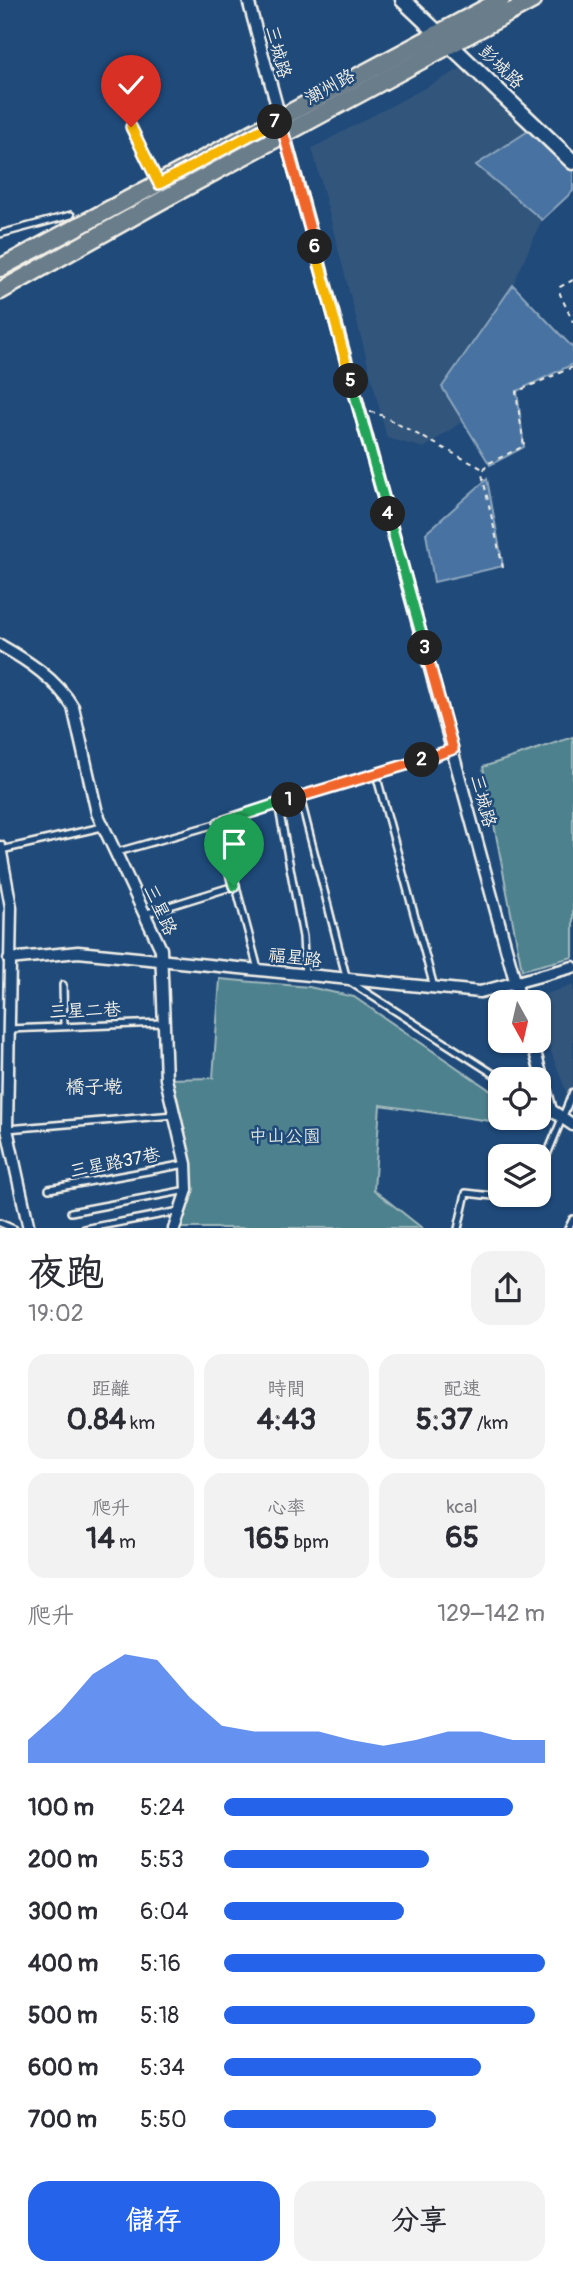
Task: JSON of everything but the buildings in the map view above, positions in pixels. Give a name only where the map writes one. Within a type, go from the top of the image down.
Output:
[{"type":"main road","name":"潮州路","points":[[444,39],[501,0]]},
{"type":"main road","name":"潮州路","points":[[0,291],[282,127],[444,39],[533,0]]},
{"type":"main road","name":"潮州路","points":[[0,268],[159,184],[282,127]]},
{"type":"street","name":"三城路","points":[[248,0],[518,990]]},
{"type":"street","name":"彭城路","points":[[404,0],[573,162]]},
{"type":"street","name":"三星路","points":[[0,645],[47,675],[65,693],[73,707],[93,801],[102,827],[161,949],[166,1079],[186,1164],[187,1190],[174,1228]]},
{"type":"street","points":[[1,848],[10,907],[7,1129],[29,1228]]},
{"type":"street","name":"福星路","points":[[9,959],[78,952],[480,992],[573,967]]},
{"type":"street","points":[[551,1110],[562,1121],[573,1125]]},
{"type":"lane","points":[[131,127],[159,184]]},
{"type":"lane","points":[[0,234],[71,215]]},
{"type":"lane","points":[[114,853],[219,823],[453,749]]},
{"type":"lane","points":[[376,774],[434,988]]},
{"type":"lane","points":[[300,797],[347,980],[488,1070]]},
{"type":"lane","points":[[278,803],[303,937],[306,976]]},
{"type":"lane","points":[[219,823],[258,969]]},
{"type":"lane","points":[[1,848],[102,827]]},
{"type":"lane","points":[[144,914],[234,886]]},
{"type":"lane","points":[[63,985],[64,1026]]},
{"type":"lane","name":"三星二巷","points":[[8,1029],[162,1023]]},
{"type":"lane","points":[[551,1146],[573,1092]]},
{"type":"lane","points":[[7,1129],[174,1115]]},
{"type":"lane","name":"三星路37巷","points":[[49,1189],[186,1164]]},
{"type":"lane","points":[[71,1212],[187,1190]]},
{"type":"lane","points":[[458,1228],[466,1193],[488,1195]]},
{"type":"lane","points":[[84,1228],[180,1211]]},
{"type":"lane","points":[[568,1228],[573,1219]]},
{"type":"lane","points":[[0,1223],[14,1228]]},
{"type":"path","points":[[573,280],[560,287],[560,294],[573,322]]},
{"type":"path","points":[[503,568],[482,474],[487,464],[524,446],[516,392],[573,367]]},
{"type":"path","points":[[359,411],[377,413],[484,470]]},
{"type":"shaded area","points":[[460,69],[536,126],[477,165],[542,220],[513,285],[442,387],[463,421],[424,448],[387,438],[312,148]]},
{"type":"shaded area","points":[[536,126],[573,162],[573,191],[542,220],[476,165]]},
{"type":"shaded area","points":[[513,285],[573,348],[573,364],[517,391],[524,447],[490,465],[442,387]]},
{"type":"shaded area","points":[[487,479],[503,566],[434,582],[426,533]]},
{"type":"shaded area","points":[[573,985],[572,1107],[551,1052],[551,992]]},
{"type":"green space","points":[[573,737],[573,957],[522,970],[483,767]]},
{"type":"green space","name":"中山公園","points":[[220,979],[309,987],[354,997],[488,1089],[488,1121],[380,1105],[374,1190],[422,1228],[174,1228],[187,1190],[166,1079],[213,1078]]},
{"type":"district","name":"橋子墘","points":[[94,1087]]},
{"type":"route","points":[[131,127],[159,184],[280,120],[453,749],[219,823],[234,886]]}]
